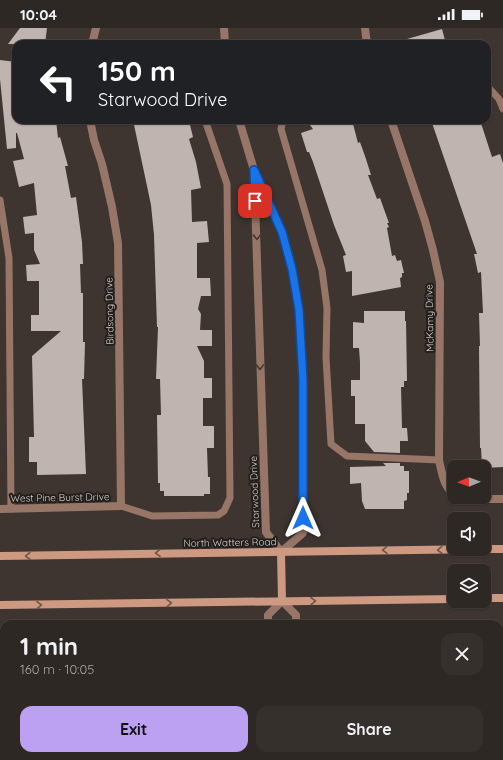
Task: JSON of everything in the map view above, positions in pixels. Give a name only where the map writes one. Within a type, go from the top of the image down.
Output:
[{"type":"main road","name":"North Watters Road","points":[[491,549],[503,549]]},
{"type":"main road","name":"North Watters Road","points":[[0,556],[447,550]]},
{"type":"main road","points":[[281,552],[282,601]]},
{"type":"main road","points":[[491,598],[503,598]]},
{"type":"main road","points":[[0,605],[447,599]]},
{"type":"street","points":[[93,40],[96,28]]},
{"type":"street","points":[[224,28],[226,40]]},
{"type":"street","points":[[365,28],[366,40]]},
{"type":"street","name":"Birdsong Drive","points":[[91,124],[112,207],[118,242],[121,506]]},
{"type":"street","name":"Starwood Drive","points":[[240,124],[254,170],[282,232],[292,269],[299,310],[303,380],[303,533],[281,552],[266,532],[254,170]]},
{"type":"street","name":"McKamy Drive","points":[[393,124],[425,221],[440,282],[439,460],[447,487]]},
{"type":"street","points":[[491,499],[503,499]]},
{"type":"street","name":"West Pine Burst Drive","points":[[0,509],[121,506]]},
{"type":"street","points":[[268,620],[268,615],[282,601],[296,615],[296,620]]},
{"type":"lane","points":[[491,90],[499,99],[503,109]]},
{"type":"lane","points":[[121,506],[152,516],[218,515],[224,511],[230,498],[227,184],[206,124]]},
{"type":"lane","points":[[282,124],[281,129],[322,270],[327,308],[326,357],[331,444],[348,456],[439,460]]},
{"type":"lane","points":[[0,200],[9,258],[11,509]]},
{"type":"building","points":[[20,28],[47,28],[46,40],[12,40],[12,44],[8,44]]},
{"type":"building","points":[[442,29],[445,40],[404,40]]},
{"type":"building","points":[[0,60],[12,62],[12,124],[56,124],[58,138],[60,137],[68,166],[65,166],[71,198],[76,197],[82,242],[83,264],[80,264],[81,293],[83,293],[83,342],[85,342],[84,379],[82,379],[86,474],[37,475],[37,462],[29,462],[29,437],[34,437],[32,356],[61,331],[31,331],[31,315],[39,315],[39,281],[27,281],[26,265],[40,264],[34,250],[34,233],[25,234],[23,217],[37,215],[34,183],[19,187],[13,161],[24,159],[17,133],[16,148],[7,149],[0,79]]},
{"type":"building","points":[[134,124],[190,124],[193,137],[189,139],[196,162],[201,188],[191,190],[192,222],[207,221],[209,242],[197,243],[197,278],[210,278],[211,296],[201,296],[198,309],[201,314],[200,330],[212,330],[212,346],[197,346],[204,361],[204,378],[212,378],[212,398],[203,398],[203,426],[214,426],[214,448],[207,448],[210,494],[204,494],[204,496],[164,496],[164,491],[160,491],[160,483],[158,483],[157,415],[161,415],[160,379],[156,379],[158,327],[154,235],[151,205]]},
{"type":"building","points":[[309,124],[353,124],[358,143],[360,142],[371,175],[368,175],[377,199],[380,198],[389,223],[387,223],[389,227],[387,228],[392,256],[395,255],[397,261],[401,260],[404,273],[402,273],[402,277],[400,278],[401,287],[352,296],[352,271],[346,272],[343,256],[346,255],[334,225],[313,162],[309,152],[307,152],[301,133],[313,129]]},
{"type":"building","points":[[432,124],[481,124],[492,157],[500,154],[503,163],[503,467],[491,468],[491,460],[482,460],[480,448],[479,313],[483,313],[481,272],[478,273],[474,254],[477,254]]},
{"type":"building","points":[[364,311],[405,311],[407,381],[404,381],[404,387],[401,387],[402,428],[407,428],[408,441],[400,441],[400,453],[374,452],[365,441],[365,424],[355,424],[355,396],[351,396],[351,380],[360,380],[360,362],[359,348],[353,348],[353,322],[364,323]]},
{"type":"building","points":[[383,463],[400,463],[400,466],[404,466],[404,471],[409,471],[409,493],[407,493],[407,500],[404,501],[404,509],[365,509],[362,501],[361,483],[350,484],[350,467],[386,466]]},
{"type":"route","points":[[255,201],[254,170],[282,232],[292,269],[299,310],[303,380],[303,518]]}]
